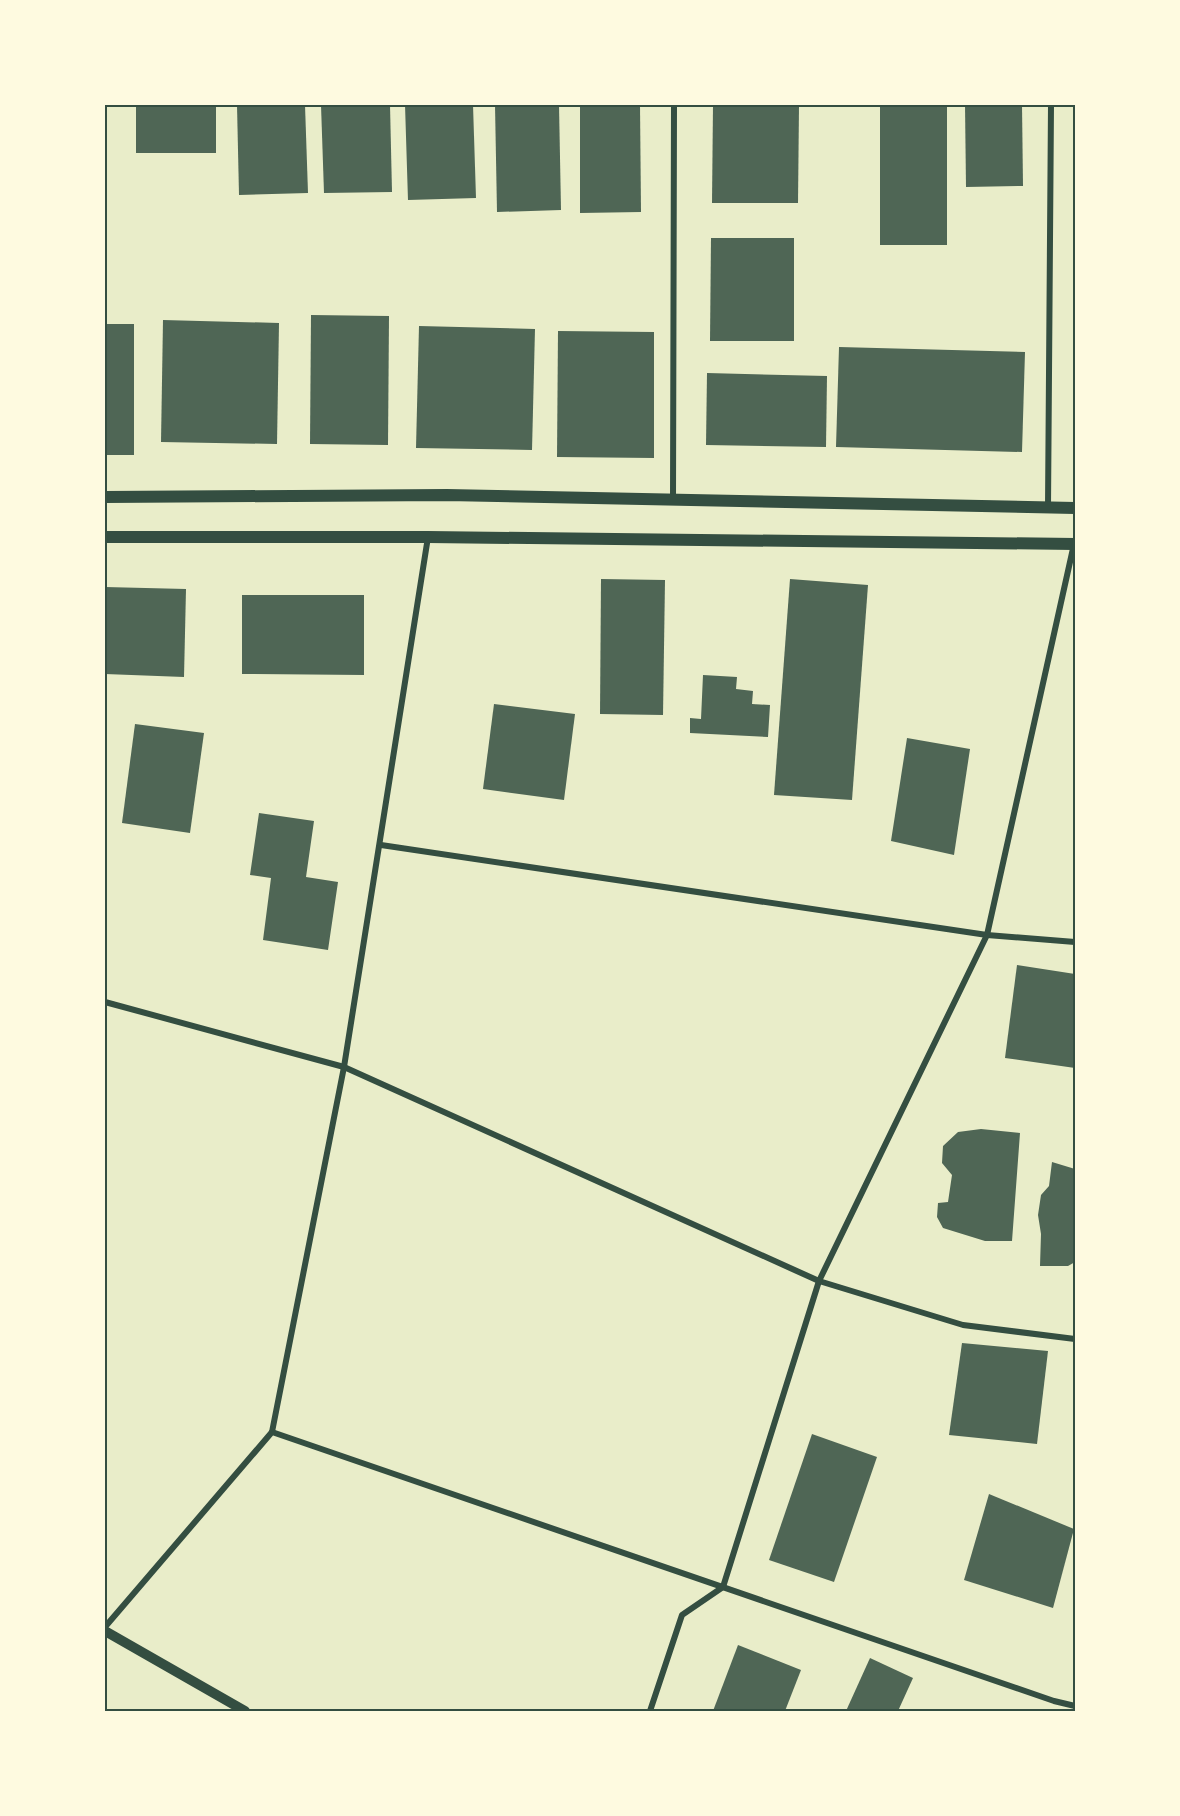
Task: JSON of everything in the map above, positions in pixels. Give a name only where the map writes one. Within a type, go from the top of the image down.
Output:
[{"type":"main road","points":[[105,497],[447,495],[1075,508]]},
{"type":"main road","points":[[105,537],[428,537],[1074,544]]},
{"type":"street","points":[[673,500],[674,105]]},
{"type":"street","points":[[1048,508],[1051,105]]},
{"type":"street","points":[[245,1711],[105,1629],[272,1432],[344,1067],[428,537]]},
{"type":"street","points":[[650,1711],[682,1615],[723,1587],[819,1281],[987,935],[1074,544]]},
{"type":"street","points":[[381,844],[987,935],[1075,942]]},
{"type":"street","points":[[105,1002],[344,1067],[819,1281],[963,1325],[1075,1339]]},
{"type":"street","points":[[272,1432],[1054,1701],[1075,1706]]},
{"type":"building","points":[[136,105],[216,105],[216,153],[136,153]]},
{"type":"building","points":[[237,105],[305,105],[308,193],[239,195]]},
{"type":"building","points":[[321,105],[390,105],[392,192],[324,193]]},
{"type":"building","points":[[405,105],[473,105],[476,198],[408,200]]},
{"type":"building","points":[[495,105],[559,105],[561,210],[497,212]]},
{"type":"building","points":[[580,105],[640,105],[641,212],[580,213]]},
{"type":"building","points":[[713,105],[799,105],[798,203],[712,203]]},
{"type":"building","points":[[880,105],[947,105],[947,245],[880,245]]},
{"type":"building","points":[[965,105],[1022,105],[1023,186],[966,187]]},
{"type":"building","points":[[711,238],[794,238],[794,341],[710,341]]},
{"type":"building","points":[[311,315],[389,316],[388,445],[310,444]]},
{"type":"building","points":[[163,320],[279,323],[277,444],[161,442]]},
{"type":"building","points":[[105,324],[134,324],[134,455],[105,455]]},
{"type":"building","points":[[419,326],[535,329],[532,450],[416,448]]},
{"type":"building","points":[[558,331],[654,332],[654,458],[557,457]]},
{"type":"building","points":[[839,347],[1025,352],[1022,452],[836,447]]},
{"type":"building","points":[[707,373],[827,376],[826,447],[706,445]]},
{"type":"building","points":[[601,579],[665,580],[663,715],[600,714]]},
{"type":"building","points":[[790,579],[868,585],[852,800],[774,795]]},
{"type":"building","points":[[105,587],[186,589],[184,677],[105,674]]},
{"type":"building","points":[[242,595],[364,595],[364,675],[242,674]]},
{"type":"building","points":[[703,675],[737,677],[736,689],[753,691],[752,704],[770,705],[768,737],[690,733],[690,718],[701,719]]},
{"type":"building","points":[[494,704],[575,714],[564,800],[483,789]]},
{"type":"building","points":[[135,724],[204,733],[190,833],[122,823]]},
{"type":"building","points":[[907,738],[970,749],[954,855],[891,841]]},
{"type":"building","points":[[259,813],[314,821],[306,877],[338,882],[328,950],[263,940],[271,878],[250,875]]},
{"type":"building","points":[[1017,965],[1075,974],[1075,1068],[1005,1058]]},
{"type":"building","points":[[981,1129],[1020,1133],[1012,1241],[985,1241],[943,1228],[937,1217],[938,1203],[948,1202],[952,1175],[942,1163],[943,1146],[958,1132]]},
{"type":"building","points":[[1052,1162],[1075,1169],[1075,1262],[1068,1266],[1040,1266],[1041,1234],[1038,1215],[1041,1195],[1049,1186]]},
{"type":"building","points":[[962,1343],[1048,1351],[1037,1444],[949,1435]]},
{"type":"building","points":[[812,1434],[877,1457],[834,1582],[769,1560]]},
{"type":"building","points":[[989,1494],[1074,1529],[1053,1608],[964,1580]]},
{"type":"building","points":[[738,1645],[801,1670],[785,1711],[713,1711]]},
{"type":"building","points":[[870,1658],[913,1678],[898,1711],[846,1711]]}]
